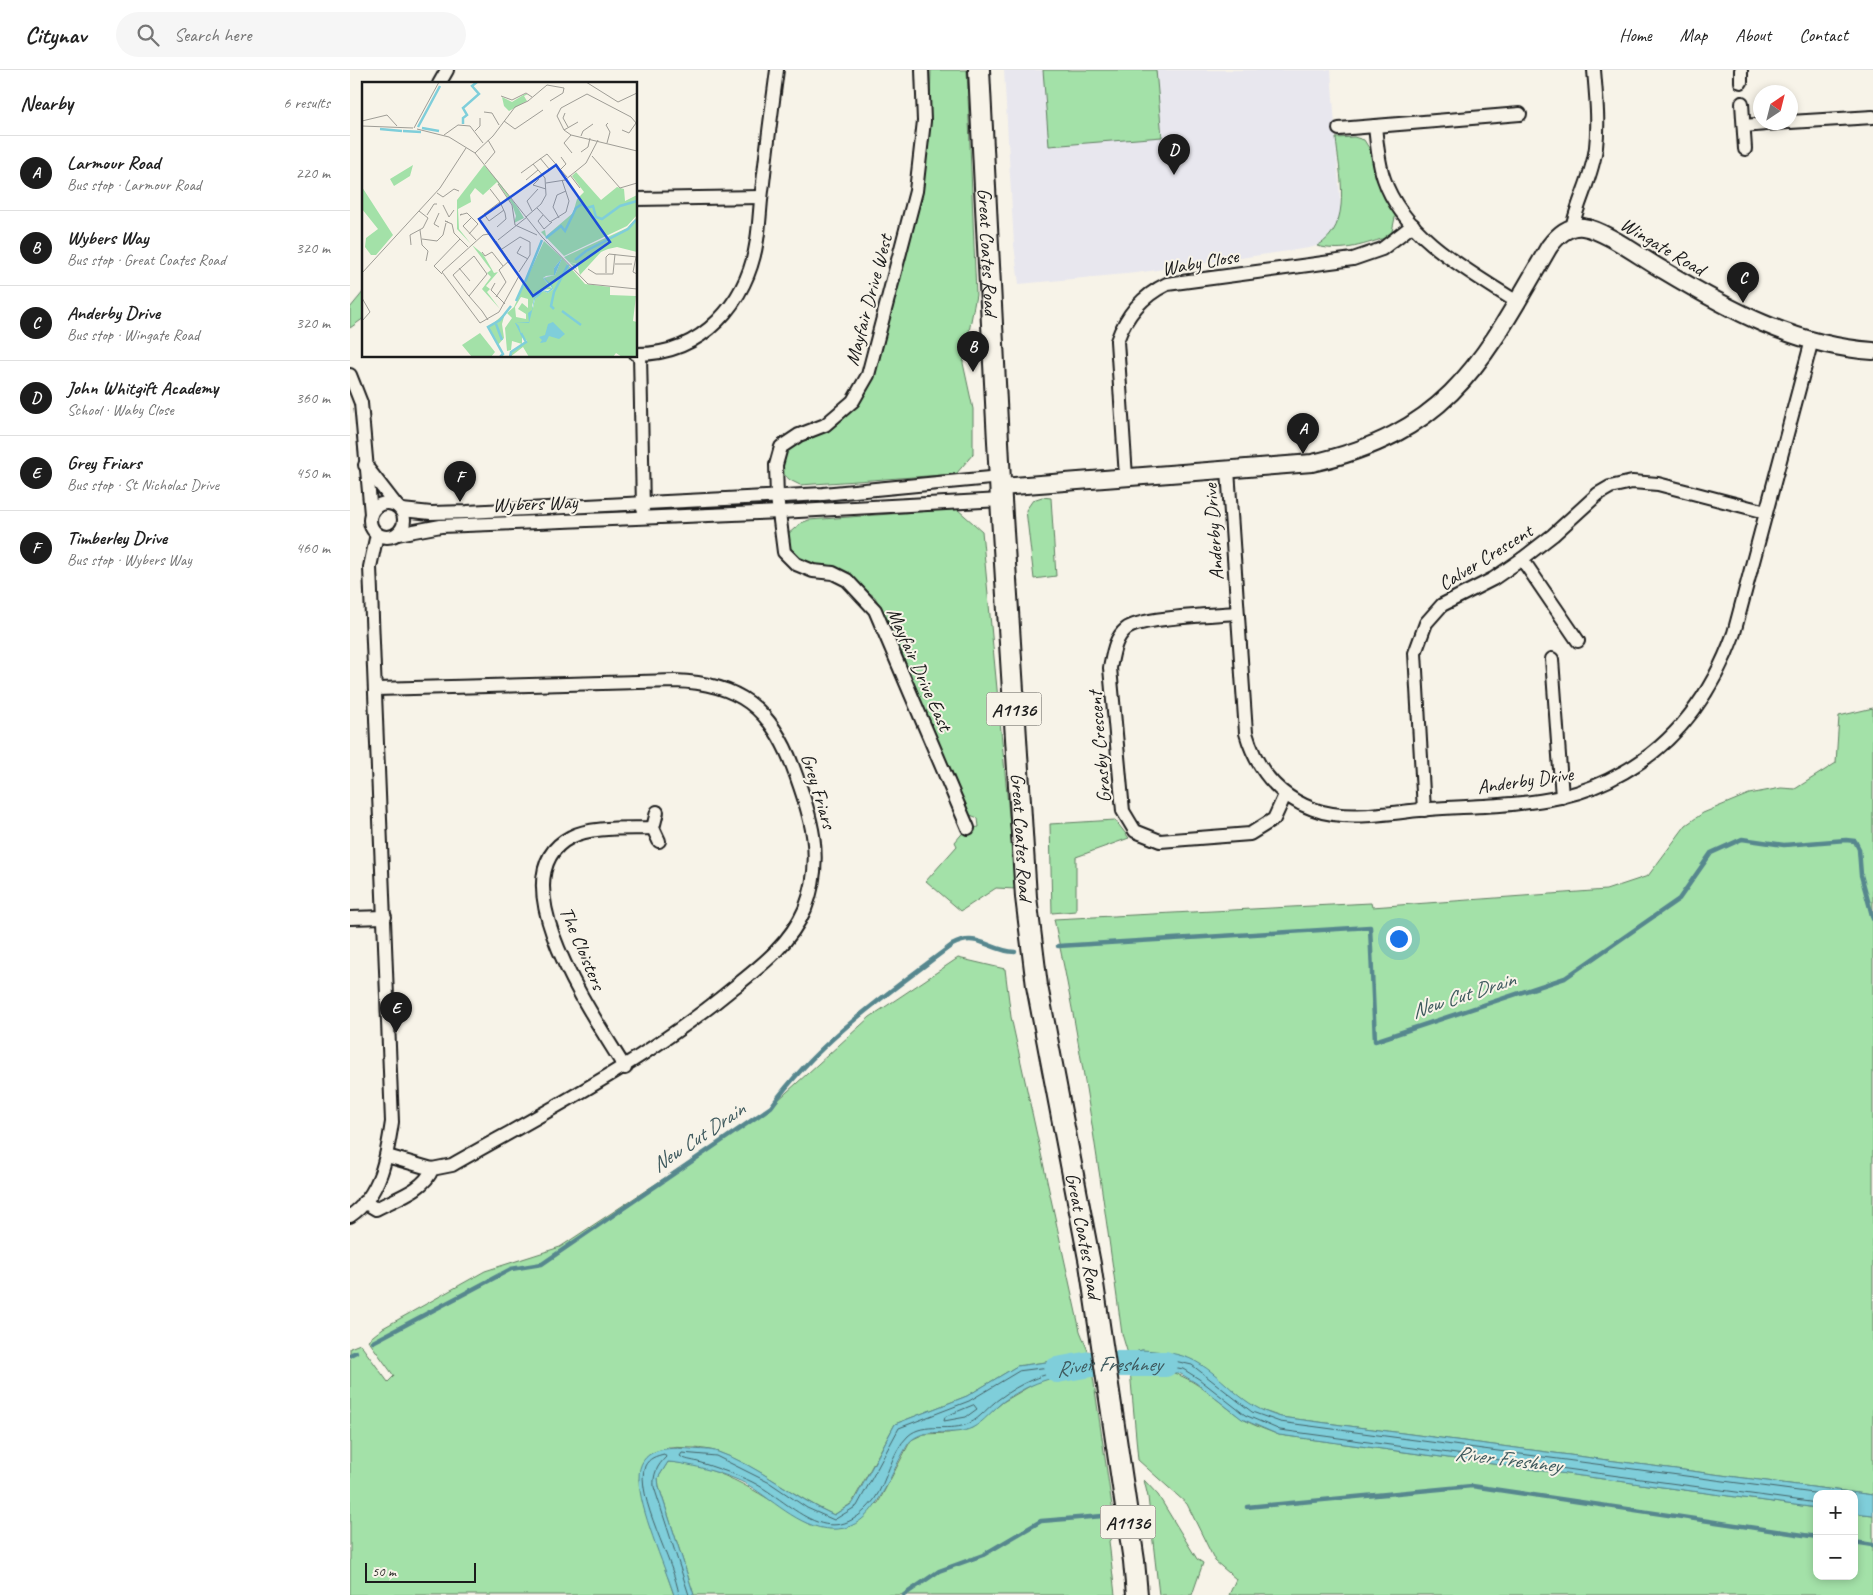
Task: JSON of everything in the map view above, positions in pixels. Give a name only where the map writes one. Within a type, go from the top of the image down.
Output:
[{"type":"main road","name":"Great Coates Road","points":[[979,70],[1001,488],[1026,897],[1034,964],[1074,1170],[1102,1342],[1106,1382],[1133,1552],[1137,1595]]},
{"type":"street","points":[[440,82],[447,70]]},
{"type":"street","points":[[643,517],[638,354],[662,352],[686,345],[713,328],[731,306],[749,273],[757,241],[777,70]]},
{"type":"street","name":"Mayfair Drive West","points":[[777,497],[776,465],[781,447],[799,435],[825,425],[853,401],[868,375],[916,191],[924,121],[922,70]]},
{"type":"street","points":[[1001,488],[1126,476],[1312,463],[1355,452],[1399,433],[1440,404],[1476,367],[1549,247],[1561,234],[1572,228],[1576,206],[1587,181],[1596,148],[1594,70]]},
{"type":"street","points":[[1742,103],[1745,149]]},
{"type":"street","points":[[1339,129],[1520,114]]},
{"type":"street","points":[[1798,121],[1873,117]]},
{"type":"street","points":[[1744,126],[1753,125]]},
{"type":"street","points":[[1375,126],[1384,180],[1413,225],[1449,257],[1517,302]]},
{"type":"street","points":[[638,199],[761,197]]},
{"type":"street","name":"Waby Close","points":[[1126,476],[1117,341],[1124,321],[1151,292],[1167,284],[1354,258],[1382,249],[1413,225]]},
{"type":"street","name":"Wingate Road","points":[[1572,228],[1581,227],[1602,234],[1741,315],[1780,331],[1851,350],[1873,351]]},
{"type":"street","name":"Anderby Drive","points":[[1228,470],[1246,733],[1260,768],[1270,781],[1302,805],[1329,814],[1346,815],[1515,804],[1562,797],[1606,782],[1645,759],[1680,728],[1716,678],[1734,633],[1812,340]]},
{"type":"street","points":[[350,375],[361,403],[365,465],[371,514],[370,521],[376,534],[370,567],[391,1105],[387,1156],[379,1180],[364,1202],[350,1216]]},
{"type":"street","points":[[365,465],[399,508],[404,523],[398,534],[387,538],[376,534]]},
{"type":"street","name":"Calver Crescent","points":[[1424,810],[1415,653],[1426,622],[1442,605],[1493,579],[1522,559],[1598,494],[1610,487],[1632,482],[1658,484],[1766,512]]},
{"type":"street","name":"Wybers Way","points":[[399,508],[431,513],[467,512],[1001,488]]},
{"type":"street","name":"Wybers Way","points":[[398,534],[441,526],[780,512],[1001,488]]},
{"type":"street","points":[[777,497],[780,512]]},
{"type":"street","points":[[371,514],[381,504],[399,508]]},
{"type":"street","name":"Mayfair Drive East","points":[[780,512],[784,552],[796,564],[813,571],[833,573],[847,580],[875,610],[968,828]]},
{"type":"street","points":[[1522,559],[1578,641]]},
{"type":"street","name":"Grasby Crescent","points":[[1237,613],[1145,622],[1126,629],[1114,646],[1110,668],[1123,811],[1135,831],[1160,842],[1250,834],[1274,819],[1286,794]]},
{"type":"street","points":[[1552,659],[1562,797]]},
{"type":"street","name":"Grey Friars","points":[[376,689],[675,681],[702,683],[730,690],[747,700],[771,723],[779,734],[810,811],[814,830],[814,872],[805,908],[790,935],[769,959],[691,1022],[625,1068],[452,1165],[432,1169]]},
{"type":"street","points":[[657,812],[653,828],[659,841]]},
{"type":"street","name":"The Cloisters","points":[[625,1068],[585,1000],[551,932],[541,892],[542,876],[546,862],[555,848],[570,837],[586,832],[653,828]]},
{"type":"street","points":[[350,918],[385,917]]},
{"type":"street","points":[[364,1202],[376,1209],[420,1185],[430,1176],[432,1169],[387,1156]]},
{"type":"shaded area","points":[[1004,70],[1331,70],[1340,219],[1330,237],[1317,246],[1309,248],[1136,273],[1019,284],[1014,245]]},
{"type":"green space","points":[[931,70],[967,70],[976,295],[963,363],[973,409],[973,454],[956,474],[800,485],[790,480],[781,472],[781,456],[795,443],[812,438],[833,428],[845,417],[872,378],[879,358],[929,128]]},
{"type":"green space","points":[[1043,70],[1156,70],[1162,137],[1049,146]]},
{"type":"green space","points":[[1354,137],[1364,140],[1369,148],[1396,213],[1391,236],[1363,245],[1345,248],[1336,249],[1317,246],[1329,237],[1336,226],[1340,212],[1342,198],[1336,138]]},
{"type":"green space","points":[[362,293],[362,319],[350,328],[350,308]]},
{"type":"green space","points":[[1042,497],[1051,498],[1056,576],[1034,579],[1026,510],[1033,500]]},
{"type":"green space","points":[[957,509],[982,531],[1016,889],[996,888],[961,911],[926,881],[957,846],[955,842],[966,829],[979,827],[978,818],[965,813],[959,804],[897,640],[875,597],[848,576],[793,559],[786,544],[788,534],[801,523],[809,520]]},
{"type":"green space","points":[[1873,708],[1873,1495],[1858,1493],[1858,1490],[1835,1490],[1281,1417],[1255,1408],[1194,1361],[1142,1350],[1128,1354],[1122,1334],[1084,1074],[1054,919],[1371,903],[1372,907],[1606,890],[1648,876],[1686,825],[1703,813],[1749,794],[1781,788],[1795,789],[1836,763],[1839,716]]},
{"type":"green space","points":[[1115,820],[1129,838],[1076,857],[1076,911],[1052,913],[1050,824]]},
{"type":"green space","points":[[958,958],[1005,969],[1011,1017],[1080,1331],[1090,1356],[1017,1366],[967,1396],[895,1424],[852,1503],[834,1515],[733,1458],[706,1449],[668,1447],[639,1479],[644,1507],[674,1595],[350,1595],[350,1348],[360,1344],[388,1382],[394,1376],[368,1340],[383,1328],[485,1271],[560,1247],[766,1111],[870,1017]]},
{"type":"green space","points":[[1157,1369],[1182,1376],[1243,1419],[1279,1435],[1813,1507],[1813,1580],[1858,1580],[1858,1513],[1873,1515],[1873,1595],[1229,1595],[1236,1579],[1215,1561],[1187,1504],[1138,1460],[1130,1370]]},
{"type":"green space","points":[[1092,1370],[1116,1533],[1109,1541],[1115,1595],[694,1595],[659,1487],[658,1478],[668,1462],[688,1464],[725,1476],[760,1494],[810,1525],[878,1503],[911,1440],[924,1434],[948,1433],[972,1428],[1003,1402],[1040,1380]]},
{"type":"green space","points":[[1144,1480],[1158,1495],[1197,1559],[1203,1563],[1192,1595],[1159,1595],[1148,1497]]},
{"type":"water","points":[[1142,1350],[1176,1354],[1189,1358],[1207,1368],[1244,1399],[1267,1412],[1281,1417],[1835,1490],[1813,1490],[1813,1507],[1279,1435],[1242,1419],[1196,1383],[1181,1374],[1157,1369],[1130,1370],[1128,1354]]},
{"type":"water","points":[[1090,1356],[1092,1370],[1036,1383],[1004,1401],[972,1428],[957,1432],[926,1433],[913,1439],[907,1446],[878,1501],[861,1520],[850,1526],[826,1529],[814,1526],[802,1521],[741,1481],[698,1467],[668,1462],[658,1478],[659,1487],[694,1595],[674,1595],[647,1521],[640,1491],[640,1468],[643,1461],[649,1455],[656,1451],[673,1448],[718,1452],[748,1465],[805,1500],[834,1515],[853,1503],[895,1424],[967,1396],[1017,1366]]},
{"type":"water","points":[[1858,1493],[1873,1495],[1873,1515],[1858,1513]]},
{"type":"waterway","name":"New Cut Drain","points":[[1058,946],[1370,927],[1375,1041],[1565,978],[1679,899],[1711,853],[1742,839],[1784,845],[1846,840],[1855,841],[1859,849],[1861,875],[1873,919]]},
{"type":"waterway","name":"New Cut Drain","points":[[373,1342],[511,1269],[542,1264],[771,1107],[810,1060],[832,1039],[879,1000],[952,945],[969,940],[1015,952]]},
{"type":"waterway","name":"New Cut Drain","points":[[350,1355],[356,1352]]},
{"type":"waterway","name":"River Freshney","points":[[1057,1370],[1090,1364],[1165,1364]]},
{"type":"waterway","points":[[1247,1507],[1472,1486],[1813,1536]]},
{"type":"waterway","points":[[904,1595],[939,1571],[983,1555],[1041,1521],[1103,1516]]},
{"type":"waterway","points":[[1858,1543],[1873,1545]]},
{"type":"place","name":"John Whitgift Academy","points":[[1174,175]]},
{"type":"place","name":"Anderby Drive","points":[[1743,303]]},
{"type":"place","name":"Wybers Way","points":[[973,372]]},
{"type":"place","name":"Larmour Road","points":[[1303,454]]},
{"type":"place","name":"Timberley Drive","points":[[460,502]]},
{"type":"place","name":"Grey Friars","points":[[396,1033]]}]
